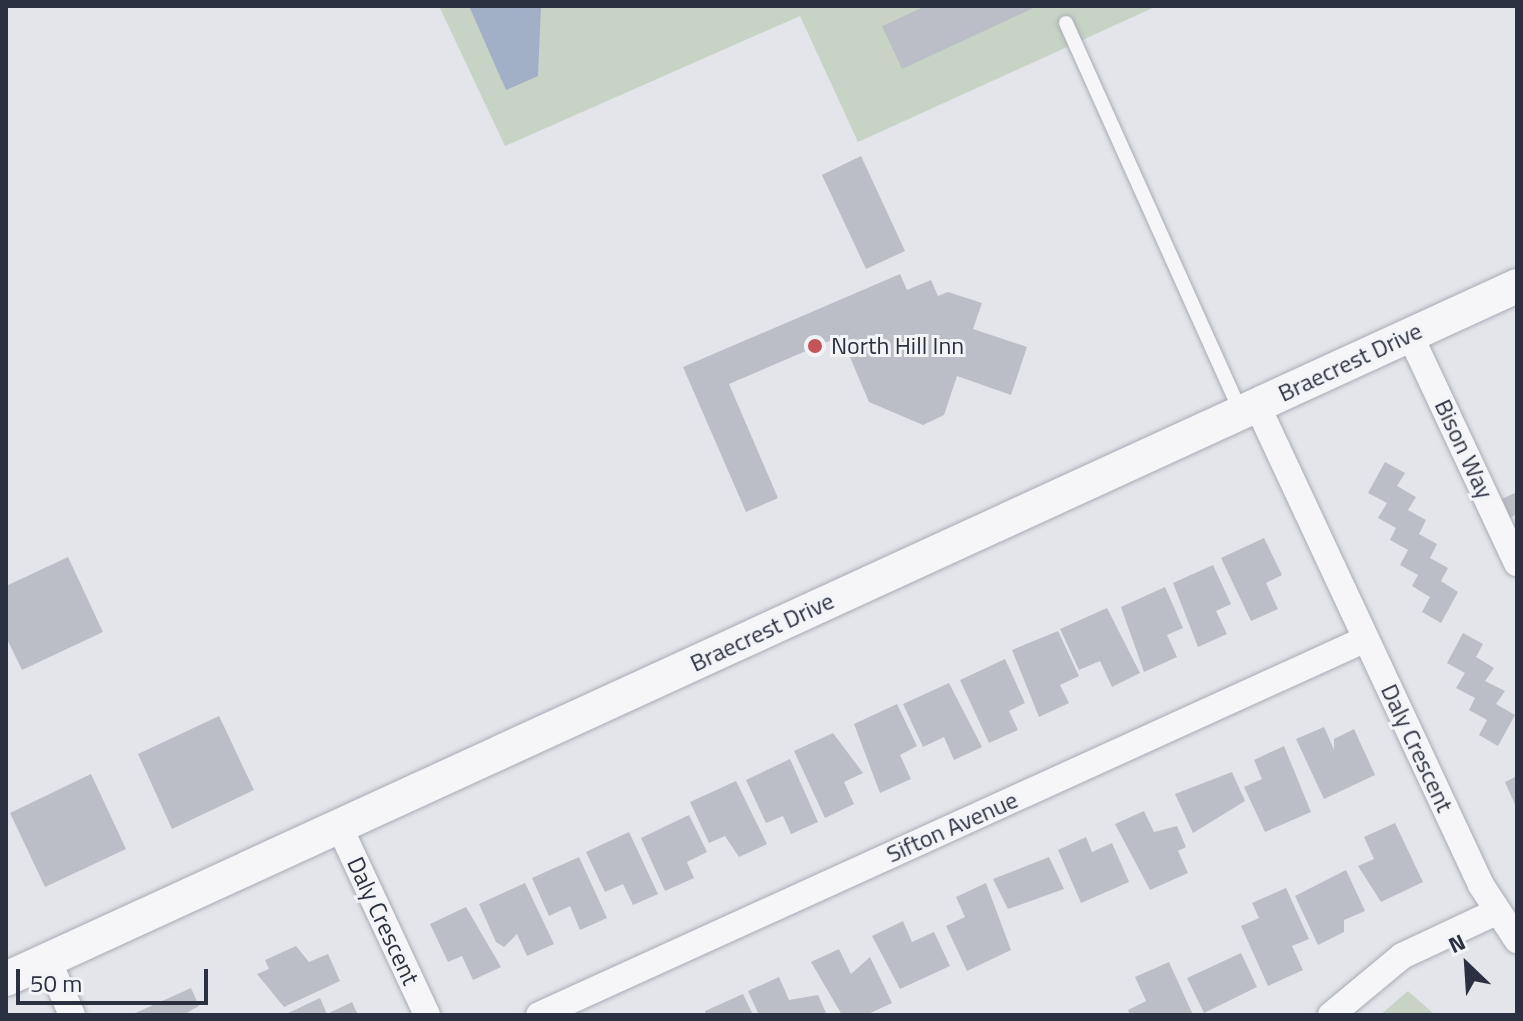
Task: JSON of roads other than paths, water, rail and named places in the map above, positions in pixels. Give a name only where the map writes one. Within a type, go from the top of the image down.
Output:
[{"type":"street","name":"Braecrest Drive","points":[[6,979],[1517,286]]},
{"type":"street","name":"Bison Way","points":[[1410,335],[1517,563]]},
{"type":"street","name":"Daly Crescent","points":[[1249,408],[1366,639],[1496,912],[1517,940]]},
{"type":"street","name":"Sifton Avenue","points":[[539,1015],[1366,639]]},
{"type":"street","name":"Daly Crescent","points":[[339,826],[427,1015]]},
{"type":"street","points":[[1331,1015],[1402,956],[1496,912]]},
{"type":"street","points":[[48,960],[72,1015]]},
{"type":"lane","points":[[1066,23],[1249,408]]},
{"type":"water","points":[[469,6],[541,6],[538,76],[506,90]]},
{"type":"place","name":"North Hill Inn","points":[[815,346]]}]
